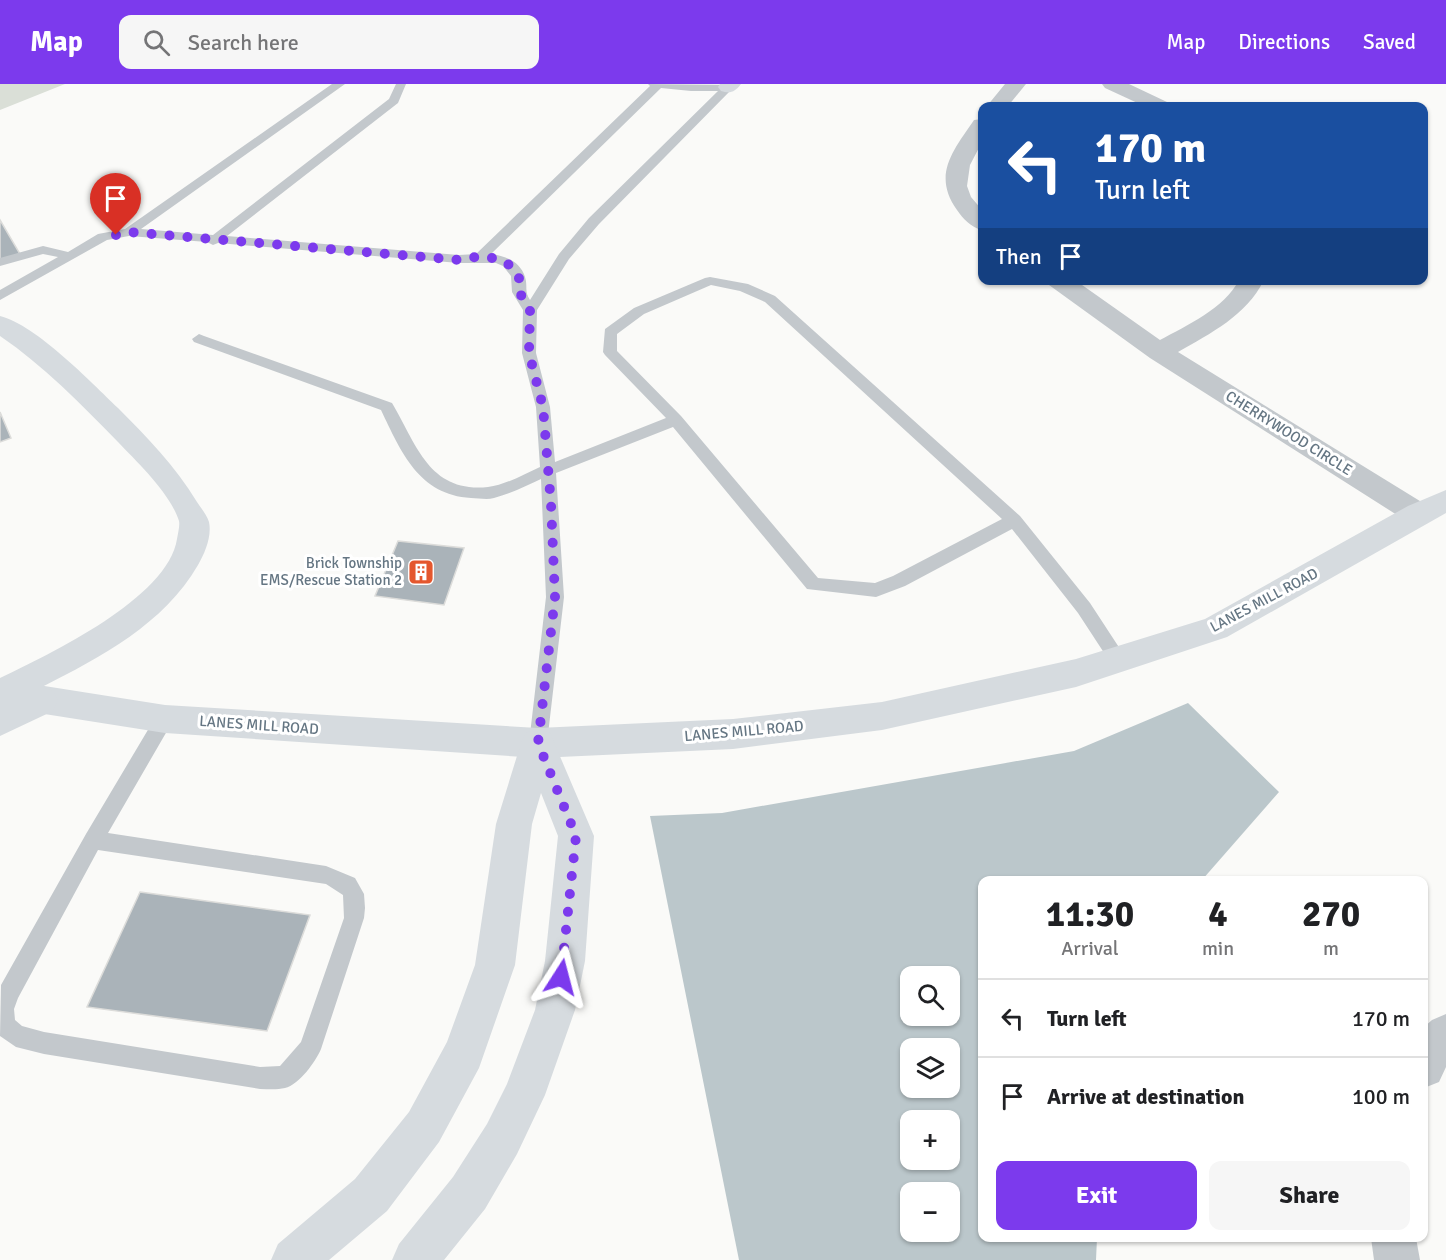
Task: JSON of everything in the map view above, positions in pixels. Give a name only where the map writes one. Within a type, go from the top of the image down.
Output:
[{"type":"main road","points":[[0,324],[82,388],[173,482],[194,523],[191,546],[179,574],[155,599],[113,633],[0,693]]},
{"type":"main road","name":"LANES MILL ROAD","points":[[0,693],[165,719],[538,743],[733,734],[882,716],[1076,674],[1216,628],[1432,508]]},
{"type":"main road","points":[[0,722],[41,701]]},
{"type":"main road","points":[[294,1260],[372,1195],[424,1127],[464,1053],[495,965],[513,824],[538,743]]},
{"type":"main road","points":[[415,1260],[469,1193],[502,1139],[524,1095],[555,1010],[565,961],[576,836],[538,743]]},
{"type":"street","points":[[1000,102],[1016,84]]},
{"type":"street","points":[[1112,84],[1151,102]]},
{"type":"street","points":[[978,132],[954,173],[956,192],[967,210],[978,220]]},
{"type":"street","name":"CHERRYWOOD CIRCLE","points":[[1066,285],[1159,352],[1432,508]]},
{"type":"street","points":[[1159,352],[1225,312],[1250,285]]},
{"type":"street","points":[[1428,1059],[1436,1043],[1446,1034]]},
{"type":"street","points":[[1395,1242],[1397,1260]]},
{"type":"lane","points":[[129,232],[339,84]]},
{"type":"lane","points":[[213,240],[394,101],[399,84]]},
{"type":"lane","points":[[481,256],[656,85],[729,86]]},
{"type":"lane","points":[[538,743],[555,597],[543,407],[529,353],[530,310],[564,257],[594,221],[729,86]]},
{"type":"lane","points":[[0,296],[103,237],[129,232],[459,260],[481,256],[498,259],[513,267],[519,278],[518,290],[530,310]]},
{"type":"lane","points":[[0,262],[43,250],[70,256]]},
{"type":"lane","points":[[1014,520],[899,581],[876,590],[813,584],[676,420],[610,352],[610,332],[639,311],[710,281],[742,287],[770,298],[1014,520],[1055,568],[1118,660]]},
{"type":"lane","points":[[199,339],[387,407],[409,450],[436,483],[460,492],[491,493],[676,420]]},
{"type":"lane","points":[[93,840],[326,875],[346,881],[356,897],[354,918],[310,1049],[285,1077],[260,1078],[44,1043],[16,1036],[4,1025],[3,1009],[9,993],[93,840],[165,719]]},
{"type":"shaded area","points":[[0,84],[65,84],[0,110]]},
{"type":"shaded area","points":[[1188,703],[1279,792],[1206,876],[978,876],[978,1242],[1097,1242],[1096,1260],[739,1260],[650,816],[722,813],[1074,751]]},
{"type":"building","points":[[0,220],[20,254],[0,260]]},
{"type":"building","points":[[0,412],[11,438],[0,442]]},
{"type":"building","name":"Brick Township EMS/Rescue Station 2","points":[[398,541],[464,548],[444,605],[375,596]]},
{"type":"building","points":[[140,892],[310,915],[267,1031],[87,1007]]},
{"type":"place","name":"Brick Township EMS/Rescue Station 2","points":[[421,572]]},
{"type":"route","points":[[116,235],[129,232],[459,260],[481,256],[498,259],[513,267],[519,278],[518,290],[530,310],[529,353],[543,407],[551,504],[555,597],[538,743],[576,836],[565,961],[561,977]]}]
